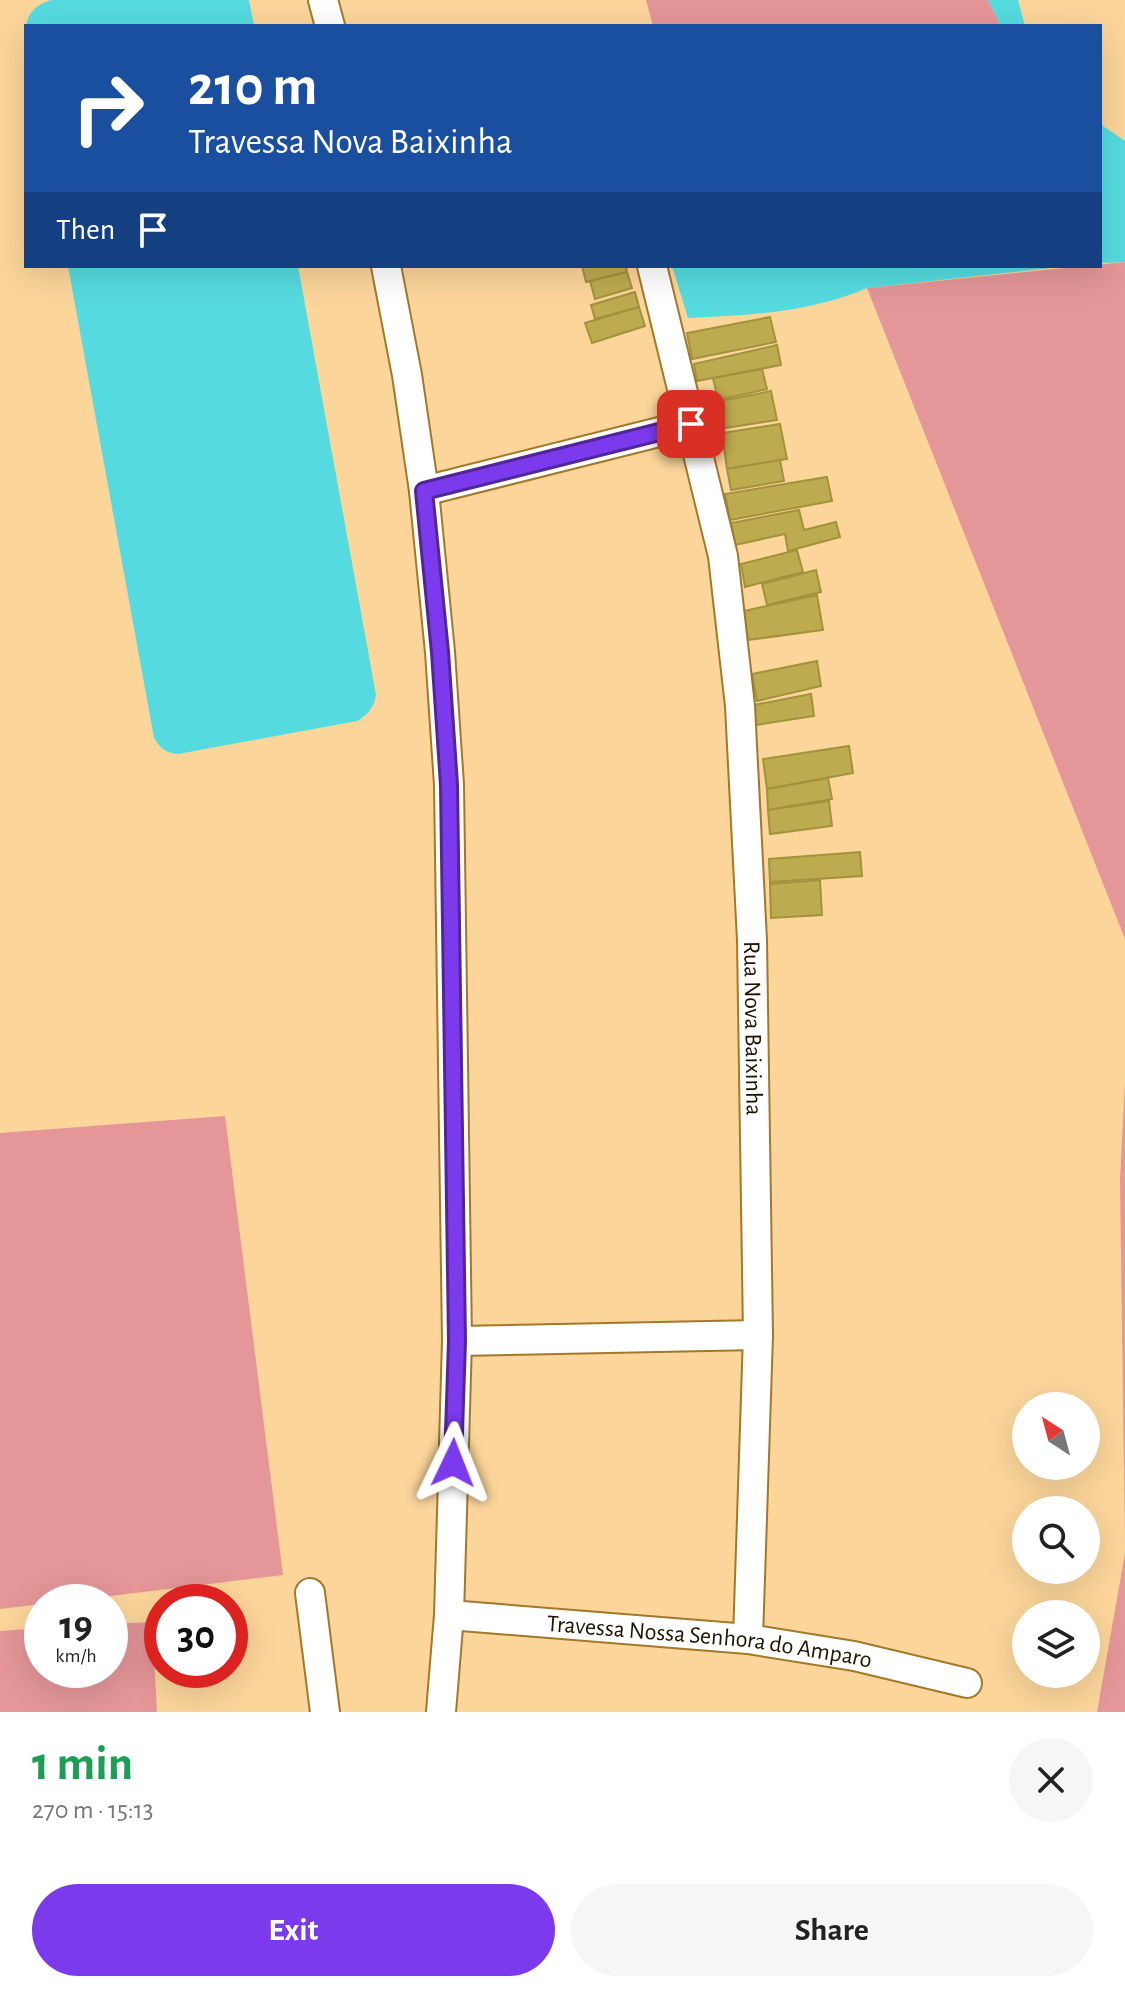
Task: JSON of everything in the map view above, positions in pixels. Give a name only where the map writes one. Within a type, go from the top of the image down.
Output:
[{"type":"street","points":[[323,0],[329,24]]},
{"type":"street","points":[[386,268],[407,375],[424,491],[449,785],[457,1341],[449,1615],[441,1712]]},
{"type":"street","name":"Rua Nova Baixinha","points":[[652,268],[723,556],[740,706],[752,940],[758,1335],[748,1639]]},
{"type":"street","points":[[424,491],[691,424]]},
{"type":"street","points":[[457,1341],[758,1335]]},
{"type":"street","points":[[310,1593],[325,1712]]},
{"type":"street","name":"Travessa Nossa Senhora do Amparo","points":[[449,1615],[748,1639],[854,1656],[967,1683]]},
{"type":"shaded area","points":[[646,0],[988,0],[1000,24],[652,24]]},
{"type":"shaded area","points":[[1125,262],[1125,939],[867,288],[1065,268],[1102,268],[1102,264]]},
{"type":"shaded area","points":[[1125,1083],[1125,1542],[1120,1180]]},
{"type":"shaded area","points":[[225,1116],[283,1575],[209,1584],[144,1584],[144,1592],[128,1594],[128,1584],[24,1584],[24,1606],[0,1609],[0,1133]]},
{"type":"shaded area","points":[[1125,1553],[1125,1712],[1097,1712]]},
{"type":"shaded area","points":[[144,1622],[144,1688],[156,1688],[157,1712],[0,1712],[0,1631],[24,1629],[24,1688],[128,1688],[128,1623]]},
{"type":"water","points":[[52,0],[249,0],[254,24],[27,24],[35,8]]},
{"type":"water","points":[[988,0],[1018,0],[1024,24],[1000,24]]},
{"type":"water","points":[[1102,125],[1125,141],[1125,262],[1102,263]]},
{"type":"water","points":[[68,268],[298,268],[376,695],[372,707],[357,721],[178,754],[161,747],[154,738]]},
{"type":"water","points":[[673,268],[1051,268],[867,288],[801,308],[688,318]]},
{"type":"building","points":[[582,268],[626,268],[627,272],[586,282]]},
{"type":"building","points":[[627,272],[632,288],[595,299],[590,281]]},
{"type":"building","points":[[635,292],[639,307],[595,319],[591,305]]},
{"type":"building","points":[[639,307],[645,326],[592,343],[585,323]]},
{"type":"building","points":[[770,317],[776,342],[692,359],[687,333]]},
{"type":"building","points":[[777,345],[781,365],[697,381],[694,364]]},
{"type":"building","points":[[762,369],[767,389],[718,400],[713,378]]},
{"type":"building","points":[[771,391],[777,420],[712,430],[706,404]]},
{"type":"building","points":[[780,424],[787,459],[727,469],[722,433]]},
{"type":"building","points":[[780,460],[784,481],[731,490],[727,469]]},
{"type":"building","points":[[827,477],[832,501],[730,520],[725,494]]},
{"type":"building","points":[[799,510],[804,530],[836,522],[840,537],[788,551],[785,534],[735,545],[731,523]]},
{"type":"building","points":[[797,550],[803,572],[745,587],[741,564]]},
{"type":"building","points":[[816,570],[821,592],[767,605],[762,584]]},
{"type":"building","points":[[817,595],[823,630],[748,640],[744,611]]},
{"type":"building","points":[[817,661],[821,686],[757,701],[752,674]]},
{"type":"building","points":[[811,694],[814,716],[756,725],[754,705]]},
{"type":"building","points":[[849,746],[853,773],[767,789],[763,759]]},
{"type":"building","points":[[828,778],[832,799],[768,810],[767,789]]},
{"type":"building","points":[[829,801],[832,826],[770,834],[768,810]]},
{"type":"building","points":[[860,852],[862,876],[770,882],[769,859]]},
{"type":"building","points":[[820,880],[822,915],[771,918],[770,884]]},
{"type":"route","points":[[453,1463],[457,1341],[449,785],[424,491],[691,424]]}]
